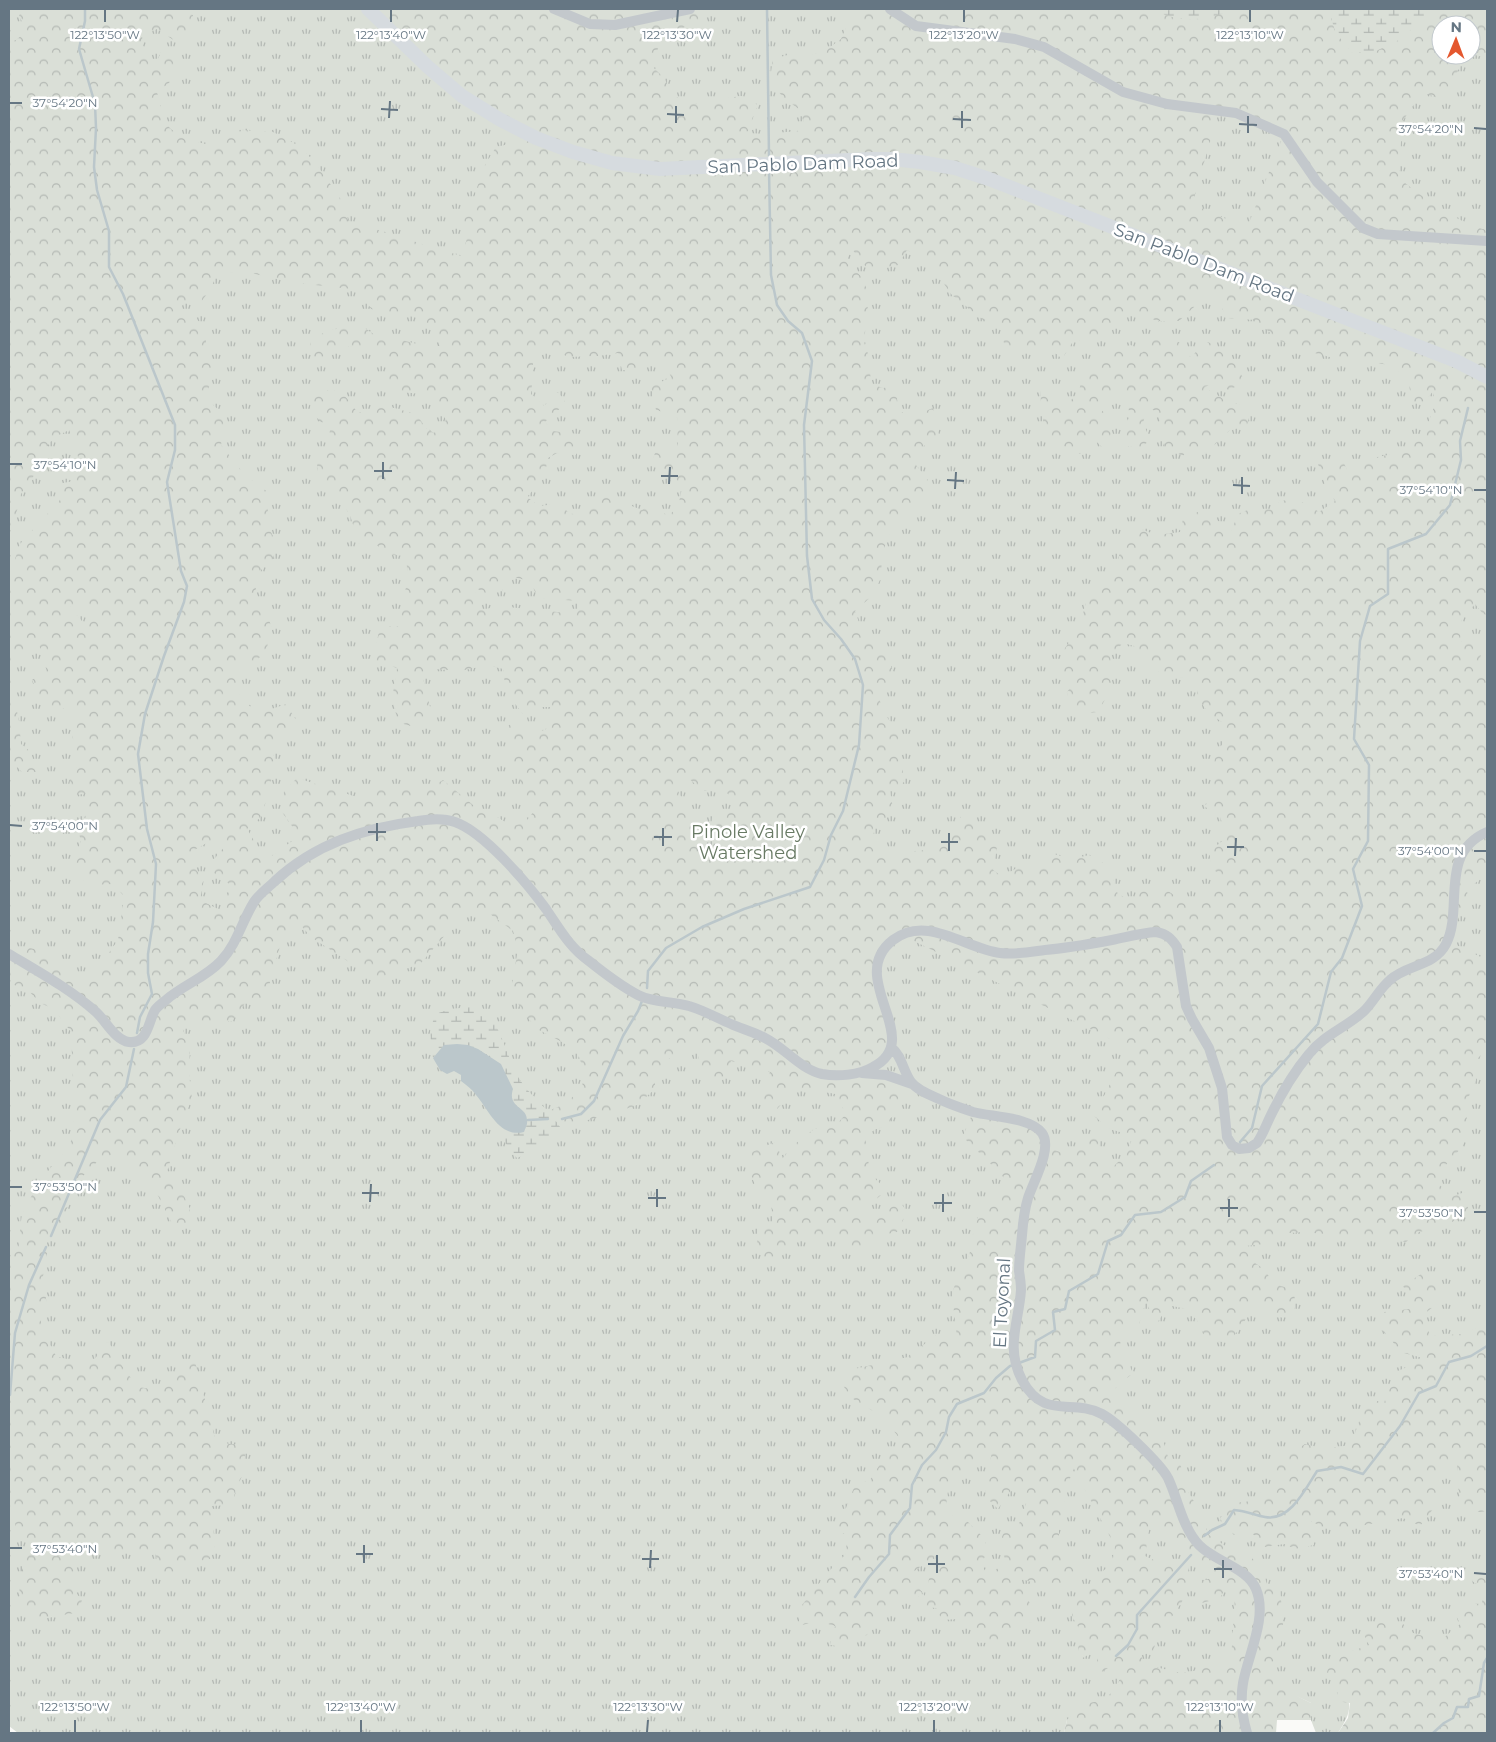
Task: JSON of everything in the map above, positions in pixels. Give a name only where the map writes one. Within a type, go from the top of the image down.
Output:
[{"type":"main road","name":"San Pablo Dam Road","points":[[368,9],[428,67],[462,96],[499,119],[536,138],[573,152],[612,163],[660,168],[870,158],[920,162],[955,168],[989,179],[1456,361],[1487,377]]},
{"type":"street","points":[[554,9],[590,24],[614,25],[690,9]]},
{"type":"street","points":[[890,9],[916,26],[1015,39],[1044,47],[1123,92],[1167,104],[1236,113],[1284,134],[1317,182],[1363,228],[1378,234],[1487,241]]},
{"type":"street","points":[[9,954],[81,999],[102,1017],[118,1037],[126,1042],[134,1042],[141,1038],[148,1030],[156,1008],[222,961],[238,937],[254,902],[289,869],[316,851],[348,836],[374,828],[420,820],[441,819],[455,822],[482,838],[542,904],[574,949],[640,997],[693,1007],[769,1039],[811,1070],[823,1074],[841,1075],[868,1070],[880,1063],[887,1055],[891,1046],[893,1037],[891,1025],[879,993],[877,970],[880,957],[886,947],[894,939],[902,935],[921,930],[933,932],[983,950],[1000,953],[1020,953],[1075,947],[1156,932],[1165,934],[1177,947],[1186,1006],[1209,1048],[1218,1075],[1224,1102],[1227,1137],[1239,1149],[1249,1148],[1257,1142],[1291,1079],[1318,1043],[1363,1012],[1391,979],[1428,962],[1446,944],[1450,930],[1453,888],[1457,869],[1467,847],[1478,836],[1487,832]]},
{"type":"street","points":[[891,1046],[897,1052],[912,1084]]},
{"type":"street","name":"El Toyonal","points":[[857,1073],[886,1076],[912,1084],[940,1100],[973,1112],[1028,1123],[1037,1128],[1044,1136],[1046,1147],[1042,1162],[1023,1214],[1019,1271],[1021,1288],[1014,1331],[1014,1353],[1020,1376],[1037,1399],[1049,1405],[1096,1411],[1106,1416],[1120,1428],[1151,1456],[1167,1476],[1196,1543],[1205,1551],[1252,1581],[1259,1599],[1259,1612],[1254,1646],[1241,1698],[1247,1733]]},
{"type":"green space","name":"Pinole Valley Watershed","points":[[9,9],[1487,9],[1487,1631],[1340,1678],[1347,1694],[1349,1711],[1338,1733],[1316,1733],[1311,1720],[1311,1703],[1288,1692],[1067,1720],[1064,1733],[18,1733],[9,1726]]},
{"type":"green space","points":[[22,9],[177,9],[193,15],[192,34],[175,41],[157,29],[142,36],[144,54],[153,70],[162,50],[182,60],[169,83],[157,92],[164,117],[171,129],[186,138],[216,146],[227,129],[273,132],[301,147],[317,165],[340,198],[349,222],[462,256],[467,238],[463,211],[473,202],[482,170],[496,147],[535,138],[499,119],[368,9],[472,9],[479,14],[485,9],[699,9],[699,20],[664,37],[650,64],[664,78],[672,93],[685,104],[708,103],[741,96],[758,105],[747,133],[766,134],[806,130],[800,110],[784,98],[775,88],[771,72],[773,59],[791,54],[808,56],[826,50],[841,39],[854,9],[1153,9],[1177,18],[1228,12],[1235,9],[1328,9],[1336,33],[1420,23],[1435,9],[1487,9],[1487,58],[1481,56],[1481,15],[1431,15],[1431,65],[1461,65],[1443,100],[1422,92],[1402,122],[1399,178],[1429,201],[1453,216],[1487,230],[1487,615],[1483,614],[1475,604],[1462,619],[1460,641],[1481,642],[1480,661],[1487,667],[1487,868],[1482,878],[1467,889],[1468,903],[1458,918],[1455,932],[1456,945],[1487,960],[1487,1057],[1482,1054],[1473,1063],[1476,1080],[1466,1103],[1467,1123],[1462,1147],[1444,1167],[1438,1183],[1451,1197],[1470,1190],[1467,1215],[1441,1227],[1419,1232],[1406,1242],[1303,1232],[1276,1234],[1265,1244],[1245,1246],[1255,1263],[1264,1269],[1274,1284],[1295,1290],[1294,1309],[1283,1318],[1264,1312],[1255,1304],[1241,1327],[1228,1343],[1206,1339],[1197,1320],[1186,1309],[1168,1305],[1156,1325],[1146,1301],[1137,1331],[1122,1326],[1120,1346],[1133,1373],[1112,1391],[1119,1403],[1163,1440],[1168,1457],[1181,1466],[1183,1484],[1195,1503],[1209,1535],[1227,1547],[1243,1552],[1260,1564],[1267,1584],[1280,1587],[1283,1624],[1280,1653],[1269,1667],[1287,1689],[1311,1703],[1311,1720],[1277,1720],[1276,1733],[1064,1733],[1067,1720],[1081,1703],[1096,1702],[1106,1698],[1114,1690],[1122,1677],[1113,1665],[1095,1676],[1099,1649],[1077,1661],[1080,1630],[1073,1618],[1070,1603],[1087,1589],[1095,1577],[1112,1564],[1115,1546],[1073,1467],[1059,1522],[1059,1537],[1062,1556],[1086,1564],[1068,1581],[1056,1585],[1038,1584],[1020,1578],[1025,1595],[1036,1613],[1032,1623],[1019,1622],[1012,1638],[996,1642],[978,1643],[976,1629],[958,1619],[942,1620],[936,1608],[923,1607],[918,1596],[903,1597],[879,1616],[867,1635],[853,1640],[848,1648],[830,1645],[835,1626],[818,1621],[798,1626],[802,1605],[830,1570],[845,1555],[848,1535],[829,1529],[846,1508],[855,1485],[870,1480],[882,1461],[901,1440],[876,1413],[850,1397],[836,1373],[908,1357],[936,1335],[957,1337],[953,1301],[954,1287],[970,1252],[974,1227],[980,1213],[998,1198],[1005,1188],[1005,1181],[1001,1174],[966,1140],[964,1134],[973,1112],[1037,1128],[1046,1147],[1074,1157],[1086,1134],[1100,1140],[1099,1165],[1112,1168],[1127,1153],[1133,1136],[1110,1129],[1094,1116],[1128,1048],[902,935],[880,957],[891,1047],[869,1070],[903,1093],[888,1126],[876,1129],[865,1136],[870,1174],[887,1190],[874,1201],[851,1205],[863,1215],[882,1214],[899,1200],[907,1212],[897,1232],[869,1238],[861,1256],[841,1237],[803,1236],[790,1242],[779,1261],[767,1262],[757,1246],[758,1226],[773,1222],[771,1204],[758,1193],[751,1174],[752,1152],[777,1141],[781,1160],[795,1144],[814,1129],[835,1126],[846,1114],[835,1094],[816,1090],[793,1092],[777,1109],[757,1097],[770,1072],[731,1061],[725,1078],[709,1080],[698,1063],[700,1041],[683,1053],[666,1060],[655,1071],[655,1089],[637,1105],[608,1115],[560,1127],[548,1111],[565,1104],[582,1088],[584,1071],[578,1054],[562,1042],[537,1029],[521,1009],[511,990],[518,949],[513,931],[490,914],[468,907],[451,916],[446,934],[421,963],[396,973],[379,977],[358,968],[311,937],[298,922],[284,932],[265,1000],[249,998],[232,1021],[208,1022],[182,1028],[190,1046],[189,1074],[192,1098],[165,1178],[180,1187],[190,1209],[188,1226],[177,1233],[152,1184],[115,1153],[98,1161],[84,1175],[70,1198],[62,1226],[47,1242],[47,1262],[43,1276],[47,1306],[40,1319],[47,1339],[56,1356],[76,1362],[94,1360],[108,1341],[124,1369],[138,1387],[158,1390],[174,1381],[180,1367],[194,1358],[216,1442],[246,1446],[243,1474],[236,1489],[232,1505],[211,1506],[215,1545],[210,1559],[189,1563],[181,1577],[161,1575],[155,1553],[136,1551],[116,1555],[99,1553],[91,1538],[79,1547],[71,1587],[82,1600],[78,1613],[30,1622],[21,1607],[19,1584],[28,1543],[16,1527],[9,1501],[9,1258],[18,1250],[22,1215],[30,1199],[56,1161],[69,1149],[73,1132],[74,1107],[71,1032],[54,1009],[40,1003],[26,988],[14,985],[9,978],[9,954],[20,961],[25,947],[49,952],[61,963],[67,972],[89,981],[118,940],[124,896],[113,884],[92,885],[76,876],[72,863],[81,841],[77,826],[86,815],[86,794],[69,795],[70,777],[77,769],[72,732],[75,713],[65,709],[44,706],[32,680],[46,669],[44,655],[36,640],[25,651],[11,658],[14,697],[21,744],[31,752],[36,772],[22,772],[9,758],[9,571],[11,571],[20,544],[60,500],[57,484],[74,481],[81,469],[69,430],[53,438],[44,451],[35,474],[21,494],[16,515],[9,531],[9,42],[16,40],[27,31],[19,16]],"holes":[[[1219,111],[1284,134],[1247,228],[1192,204]],[[848,244],[870,272],[898,265],[907,250],[931,265],[951,294],[983,320],[999,319],[1005,348],[1051,349],[1062,359],[1072,343],[1091,336],[1109,338],[1115,317],[1135,313],[1158,321],[1179,321],[1194,307],[1202,290],[1221,305],[1226,318],[1256,320],[1276,338],[1292,347],[1341,360],[1389,365],[1408,379],[1412,402],[1423,404],[1434,390],[1433,411],[1425,430],[1407,447],[1393,454],[1367,459],[1350,476],[1342,459],[1318,464],[1326,487],[1335,501],[1319,512],[1306,503],[1280,500],[1274,510],[1252,508],[1238,514],[1231,532],[1204,509],[1183,519],[1180,532],[1157,535],[1143,530],[1134,531],[1122,543],[1118,561],[1103,585],[1087,599],[1079,628],[1063,651],[1061,671],[1076,680],[1067,692],[1068,707],[1078,714],[1097,712],[1111,686],[1110,656],[1123,643],[1134,646],[1144,661],[1152,668],[1164,674],[1185,678],[1199,677],[1197,698],[1210,714],[1225,724],[1225,741],[1216,752],[1213,769],[1215,797],[1204,806],[1220,817],[1227,837],[1209,852],[1212,867],[1223,880],[1206,903],[1190,905],[1163,888],[1144,885],[1135,899],[1118,895],[1110,867],[1089,855],[1072,859],[1043,851],[1040,864],[1024,863],[1003,877],[993,870],[998,841],[979,831],[966,810],[949,832],[927,850],[891,853],[872,841],[876,823],[894,814],[890,791],[904,782],[898,733],[887,717],[879,699],[894,682],[892,668],[883,653],[863,634],[855,611],[872,596],[881,578],[882,554],[890,532],[904,517],[928,497],[931,484],[916,465],[917,451],[939,435],[933,408],[911,417],[898,410],[896,386],[883,388],[871,384],[869,357],[864,342],[869,295],[862,277],[847,263]],[[218,272],[250,273],[297,283],[360,290],[371,309],[420,318],[438,331],[440,346],[425,346],[394,338],[378,337],[359,324],[327,331],[310,340],[311,356],[327,360],[337,346],[371,348],[382,357],[400,362],[385,377],[394,391],[420,394],[439,406],[446,420],[434,433],[426,428],[416,414],[383,405],[358,413],[349,400],[336,391],[313,392],[310,408],[320,422],[331,423],[328,444],[317,461],[318,484],[338,497],[350,515],[359,544],[373,543],[393,555],[406,556],[408,579],[402,604],[401,626],[380,626],[376,646],[376,661],[397,668],[393,693],[397,722],[414,727],[433,719],[422,674],[435,669],[460,671],[488,665],[503,669],[506,692],[526,718],[543,707],[555,707],[554,720],[545,730],[526,733],[512,723],[500,732],[513,744],[508,760],[519,778],[524,796],[539,804],[525,823],[511,826],[491,813],[473,805],[443,780],[430,788],[401,790],[373,786],[360,798],[297,778],[284,791],[282,812],[299,836],[266,860],[247,829],[262,816],[276,762],[269,742],[293,733],[298,723],[286,704],[257,714],[236,691],[239,667],[257,661],[267,647],[272,629],[265,607],[255,592],[261,570],[273,559],[276,543],[267,523],[269,493],[245,475],[221,445],[226,416],[207,400],[212,368],[206,351],[206,331],[193,314],[179,311],[185,301],[198,306],[210,290]],[[547,346],[568,357],[618,353],[622,370],[641,371],[655,361],[666,365],[671,377],[651,387],[656,410],[677,416],[678,453],[657,447],[652,462],[672,473],[682,488],[678,507],[668,516],[651,503],[642,510],[604,495],[585,510],[572,514],[556,504],[539,506],[527,497],[541,479],[548,458],[557,453],[576,455],[577,434],[553,431],[545,422],[566,403],[558,392],[544,406],[531,394],[533,360]],[[500,574],[530,581],[538,598],[578,601],[577,614],[499,606],[482,610],[474,587],[489,595],[503,590]],[[87,599],[94,614],[87,627],[70,607]],[[684,775],[704,791],[720,786],[733,799],[737,813],[713,808],[710,837],[726,861],[713,858],[702,863],[689,814],[673,780]],[[214,839],[224,847],[207,868],[232,886],[222,911],[200,900],[204,879],[192,865],[196,849]],[[993,1444],[990,1463],[993,1476],[983,1484],[989,1500],[998,1509],[1011,1490],[1028,1498],[1018,1527],[1004,1528],[1001,1542],[1006,1564],[987,1574],[981,1564],[989,1549],[980,1534],[965,1519],[945,1514],[948,1490],[977,1454]],[[1150,1523],[1177,1547],[1189,1561],[1161,1563],[1145,1556]],[[938,1554],[929,1579],[925,1596],[909,1575]],[[1190,1562],[1218,1576],[1198,1582],[1202,1603],[1220,1598],[1227,1586],[1235,1597],[1231,1660],[1181,1673],[1147,1665],[1140,1655],[1153,1652],[1157,1638],[1182,1602]]]},
{"type":"green space","points":[[1153,9],[1235,9],[1204,18],[1183,19],[1163,14]]},
{"type":"green space","points":[[1328,9],[1435,9],[1399,40],[1376,51],[1352,53],[1336,33]]},
{"type":"green space","points":[[1152,339],[1179,342],[1190,357],[1208,342],[1226,351],[1237,366],[1245,382],[1229,390],[1214,384],[1204,387],[1230,403],[1246,405],[1250,414],[1247,425],[1230,430],[1206,453],[1188,448],[1183,456],[1165,448],[1158,411],[1147,409],[1143,423],[1150,439],[1142,448],[1125,446],[1121,432],[1130,416],[1126,396],[1106,396],[1100,409],[1114,421],[1106,451],[1090,435],[1080,454],[1051,440],[1042,416],[1040,389],[1054,395],[1065,406],[1079,392],[1082,376],[1095,372],[1100,351],[1131,345],[1142,353]]},
{"type":"green space","points":[[480,1006],[488,1014],[499,1031],[520,1080],[551,1114],[560,1127],[541,1146],[517,1158],[509,1150],[498,1126],[507,1131],[525,1113],[514,1103],[512,1097],[513,1089],[494,1058],[468,1045],[444,1045],[433,1058],[430,1032],[435,1014],[451,1009]]},
{"type":"green space","points":[[1421,1274],[1438,1286],[1438,1303],[1424,1314],[1430,1336],[1461,1334],[1476,1328],[1487,1327],[1487,1511],[1475,1512],[1469,1510],[1464,1505],[1459,1492],[1457,1463],[1443,1464],[1445,1474],[1433,1481],[1440,1500],[1420,1526],[1403,1518],[1354,1527],[1322,1527],[1311,1521],[1314,1545],[1295,1549],[1284,1544],[1265,1547],[1251,1532],[1234,1535],[1220,1519],[1229,1503],[1246,1502],[1277,1483],[1274,1464],[1305,1444],[1324,1449],[1351,1445],[1367,1398],[1384,1403],[1395,1372],[1427,1359],[1400,1352],[1390,1338],[1379,1328],[1384,1312],[1410,1309],[1410,1298],[1403,1286]]},
{"type":"green space","points":[[1487,1561],[1487,1733],[1338,1733],[1348,1718],[1350,1703],[1336,1701],[1340,1678],[1327,1674],[1328,1664],[1352,1651],[1369,1645],[1362,1630],[1372,1623],[1402,1623],[1413,1633],[1440,1641],[1460,1624],[1455,1613],[1463,1603],[1482,1604],[1483,1588],[1472,1581],[1475,1568]]},
{"type":"shaded area","points":[[444,1045],[468,1045],[478,1049],[501,1064],[513,1089],[513,1100],[526,1115],[527,1123],[524,1132],[515,1133],[501,1127],[473,1091],[461,1081],[461,1075],[454,1071],[447,1074],[440,1070],[433,1058]]},
{"type":"waterway","points":[[85,9],[85,21],[79,49],[95,104],[94,167],[97,190],[109,231],[109,267],[123,294],[175,425],[175,450],[167,482],[181,571],[187,586],[184,602],[145,714],[138,754],[147,829],[156,864],[153,922],[148,954],[148,973],[152,994],[140,1017],[137,1033]]},
{"type":"waterway","points":[[767,9],[769,156]]},
{"type":"waterway","points":[[647,988],[648,971],[666,948],[702,927],[744,909],[810,887],[824,860],[831,835],[843,811],[859,745],[863,685],[855,659],[824,620],[812,599],[807,556],[804,425],[812,361],[802,333],[788,321],[777,305],[771,275],[769,170]]},
{"type":"waterway","points":[[1240,1142],[1252,1128],[1262,1086],[1318,1024],[1331,972],[1342,958],[1362,906],[1353,869],[1368,841],[1369,765],[1354,739],[1360,641],[1370,606],[1388,594],[1388,549],[1426,534],[1450,505],[1461,460],[1460,441],[1468,408]]},
{"type":"waterway","points":[[562,1119],[581,1114],[594,1101],[623,1036],[642,1001]]},
{"type":"waterway","points":[[51,1236],[100,1120],[126,1087],[134,1049]]},
{"type":"waterway","points":[[528,1120],[548,1119]]},
{"type":"waterway","points":[[1019,1363],[1035,1357],[1036,1341],[1055,1330],[1053,1312],[1065,1309],[1069,1291],[1098,1274],[1108,1241],[1121,1235],[1135,1215],[1161,1212],[1185,1197],[1191,1181],[1214,1165]]},
{"type":"waterway","points":[[10,1395],[15,1333],[29,1285],[46,1247]]},
{"type":"waterway","points":[[1204,1536],[1225,1524],[1234,1510],[1265,1517],[1274,1517],[1282,1514],[1296,1502],[1317,1471],[1341,1467],[1363,1474],[1400,1426],[1419,1393],[1436,1386],[1449,1362],[1471,1356],[1487,1346]]},
{"type":"waterway","points":[[855,1597],[889,1554],[890,1535],[910,1508],[912,1485],[922,1465],[936,1450],[946,1432],[949,1417],[957,1404],[984,1393],[996,1378],[1010,1366],[1014,1365]]},
{"type":"waterway","points":[[1116,1656],[1128,1645],[1137,1629],[1137,1615],[1191,1555]]},
{"type":"waterway","points":[[1433,1733],[1453,1718],[1457,1707],[1468,1707],[1469,1699],[1479,1696],[1484,1663],[1487,1658]]}]
